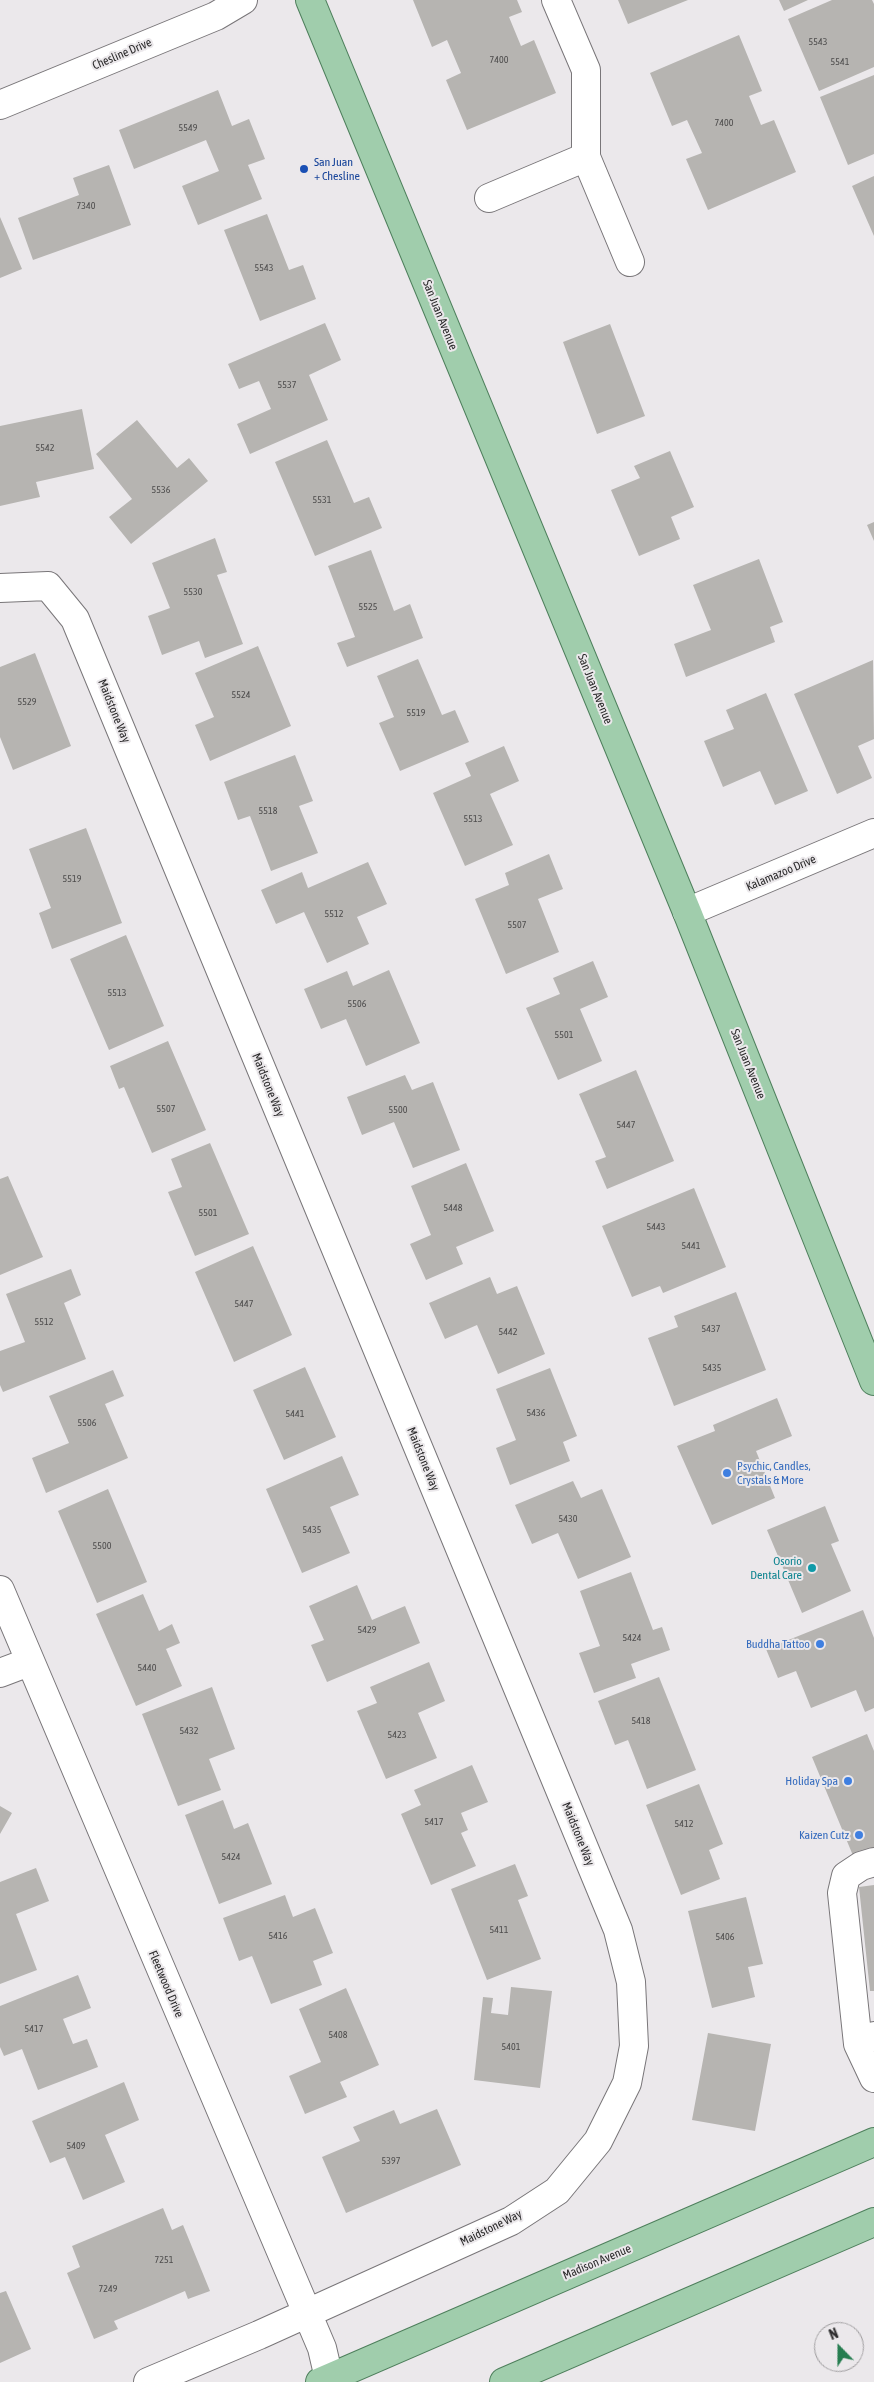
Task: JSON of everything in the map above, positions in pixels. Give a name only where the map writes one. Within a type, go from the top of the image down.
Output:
[{"type":"main road","name":"San Juan Avenue","points":[[310,0],[687,912],[874,1381]]},
{"type":"main road","name":"Madison Avenue","points":[[326,2381],[874,2142]]},
{"type":"main road","points":[[504,2382],[874,2222]]},
{"type":"street","name":"Chesline Drive","points":[[0,105],[216,16],[243,0]]},
{"type":"street","points":[[556,0],[586,70],[586,157],[630,262]]},
{"type":"street","points":[[489,198],[586,157]]},
{"type":"street","name":"Maidstone Way","points":[[0,588],[48,586],[75,619],[618,1930],[631,1982],[634,2046],[627,2083],[598,2141],[557,2191],[511,2221],[307,2313]]},
{"type":"street","name":"Kalamazoo Drive","points":[[687,912],[874,833]]},
{"type":"street","name":"Fleetwood Drive","points":[[0,1590],[322,2348],[326,2381]]},
{"type":"street","points":[[0,1673],[29,1662]]},
{"type":"street","points":[[874,1862],[861,1866],[846,1876],[842,1894],[874,2078]]},
{"type":"street","points":[[148,2382],[307,2313]]},
{"type":"building","points":[[413,0],[517,0],[522,12],[509,17],[521,46],[534,40],[556,93],[467,130],[446,80],[461,73],[447,40],[432,47]]},
{"type":"building","points":[[618,0],[688,0],[628,24]]},
{"type":"building","points":[[779,0],[808,0],[784,11]]},
{"type":"building","points":[[832,0],[872,0],[874,4],[874,67],[819,91],[788,19]]},
{"type":"building","points":[[739,35],[762,91],[749,96],[761,125],[774,120],[796,172],[708,210],[686,159],[702,153],[687,120],[672,126],[650,73]]},
{"type":"building","points":[[874,75],[874,154],[848,165],[820,97]]},
{"type":"building","points":[[218,90],[232,126],[249,119],[265,159],[248,165],[262,199],[198,225],[182,186],[219,171],[206,140],[134,169],[119,130]]},
{"type":"building","points":[[109,165],[131,225],[33,260],[18,218],[79,195],[73,178]]},
{"type":"building","points":[[874,176],[874,236],[852,186]]},
{"type":"building","points":[[267,214],[289,270],[303,265],[316,299],[260,321],[224,230]]},
{"type":"building","points":[[0,217],[22,269],[0,278]]},
{"type":"building","points":[[325,323],[341,360],[309,375],[328,420],[250,454],[237,424],[271,409],[259,381],[239,389],[228,364]]},
{"type":"building","points":[[610,324],[645,416],[597,434],[563,342]]},
{"type":"building","points":[[82,409],[94,469],[36,482],[40,497],[0,506],[0,426]]},
{"type":"building","points":[[137,420],[177,468],[189,458],[208,481],[131,544],[109,517],[132,499],[96,454]]},
{"type":"building","points":[[327,440],[354,503],[369,497],[382,528],[315,556],[275,462]]},
{"type":"building","points":[[670,451],[694,507],[671,517],[680,539],[639,556],[611,490],[640,478],[634,466]]},
{"type":"building","points":[[874,522],[874,541],[867,525]]},
{"type":"building","points":[[215,538],[227,572],[217,575],[243,644],[205,658],[199,641],[162,655],[148,616],[170,608],[152,563]]},
{"type":"building","points":[[371,550],[394,611],[410,604],[423,638],[347,667],[337,643],[355,637],[328,566]]},
{"type":"building","points":[[759,559],[783,622],[770,627],[775,642],[686,677],[674,644],[711,630],[693,585]]},
{"type":"building","points":[[258,646],[291,726],[210,761],[195,725],[214,717],[195,673]]},
{"type":"building","points":[[35,653],[71,746],[13,770],[0,737],[0,667]]},
{"type":"building","points":[[418,659],[442,715],[455,710],[469,742],[400,771],[379,723],[394,717],[377,676]]},
{"type":"building","points":[[873,660],[874,739],[858,746],[872,778],[837,794],[794,694]]},
{"type":"building","points":[[766,693],[808,791],[775,805],[760,771],[723,787],[704,741],[734,729],[726,710]]},
{"type":"building","points":[[504,746],[519,781],[490,794],[513,845],[465,866],[433,793],[471,776],[465,763]]},
{"type":"building","points":[[295,755],[313,801],[299,806],[318,853],[271,871],[250,816],[238,820],[224,782]]},
{"type":"building","points":[[86,828],[122,923],[52,949],[39,913],[51,908],[29,849]]},
{"type":"building","points":[[549,854],[563,889],[538,899],[559,952],[506,974],[475,899],[509,885],[505,873]]},
{"type":"building","points":[[368,862],[387,904],[357,917],[369,944],[327,963],[304,912],[276,924],[261,890],[302,872],[308,888]]},
{"type":"building","points":[[126,935],[164,1026],[109,1050],[70,959]]},
{"type":"building","points":[[593,961],[608,997],[580,1009],[602,1061],[558,1080],[526,1008],[560,994],[553,978]]},
{"type":"building","points":[[389,970],[420,1043],[366,1066],[346,1019],[321,1029],[304,989],[347,971],[353,986]]},
{"type":"building","points":[[168,1041],[206,1130],[152,1153],[124,1087],[119,1089],[110,1066]]},
{"type":"building","points":[[636,1070],[674,1161],[607,1189],[595,1161],[606,1157],[579,1094]]},
{"type":"building","points":[[405,1075],[412,1090],[433,1082],[460,1150],[413,1168],[394,1122],[362,1135],[347,1097]]},
{"type":"building","points":[[210,1143],[249,1234],[195,1256],[168,1192],[182,1187],[171,1159]]},
{"type":"building","points":[[466,1163],[494,1231],[456,1247],[463,1264],[426,1280],[410,1244],[431,1235],[411,1186]]},
{"type":"building","points":[[8,1176],[43,1257],[0,1275],[0,1179]]},
{"type":"building","points":[[694,1188],[726,1267],[663,1293],[660,1286],[632,1297],[602,1226]]},
{"type":"building","points":[[253,1246],[292,1335],[234,1362],[195,1272]]},
{"type":"building","points":[[71,1269],[81,1295],[64,1303],[86,1359],[3,1392],[0,1385],[0,1351],[25,1342],[6,1294]]},
{"type":"building","points":[[490,1277],[497,1294],[517,1286],[545,1354],[498,1374],[477,1325],[445,1339],[429,1303]]},
{"type":"building","points":[[736,1292],[766,1370],[674,1406],[648,1338],[678,1327],[674,1316]]},
{"type":"building","points":[[305,1367],[336,1437],[284,1460],[253,1390]]},
{"type":"building","points":[[550,1368],[577,1436],[563,1442],[570,1461],[510,1485],[496,1448],[516,1440],[496,1389]]},
{"type":"building","points":[[113,1370],[124,1396],[105,1404],[128,1458],[46,1493],[32,1458],[69,1443],[49,1396]]},
{"type":"building","name":"Psychic, Candles, Crystals & More","points":[[777,1398],[792,1436],[756,1451],[775,1498],[712,1525],[677,1446],[715,1431],[713,1425]]},
{"type":"building","points":[[342,1456],[359,1495],[330,1507],[350,1553],[302,1573],[266,1489]]},
{"type":"building","points":[[573,1481],[581,1498],[602,1489],[631,1557],[578,1579],[558,1533],[532,1544],[515,1505]]},
{"type":"building","points":[[108,1489],[147,1582],[97,1603],[58,1511]]},
{"type":"building","name":"Osorio Dental Care","points":[[825,1506],[839,1541],[831,1544],[851,1591],[802,1613],[767,1530]]},
{"type":"building","points":[[631,1572],[653,1630],[662,1627],[670,1650],[631,1664],[636,1678],[594,1693],[579,1653],[600,1646],[580,1591]]},
{"type":"building","points":[[357,1585],[372,1620],[405,1606],[420,1643],[327,1682],[311,1645],[324,1640],[309,1606]]},
{"type":"building","points":[[143,1594],[159,1631],[172,1624],[180,1643],[166,1649],[182,1686],[136,1706],[96,1614]]},
{"type":"building","points":[[863,1610],[874,1638],[874,1708],[865,1712],[856,1690],[811,1708],[796,1671],[778,1678],[766,1649]]},
{"type":"building","points":[[429,1662],[445,1701],[418,1713],[437,1758],[386,1779],[357,1711],[377,1703],[370,1687]]},
{"type":"building","points":[[659,1677],[696,1770],[647,1789],[628,1740],[615,1745],[598,1701]]},
{"type":"building","points":[[212,1687],[235,1749],[209,1759],[221,1790],[178,1806],[142,1714]]},
{"type":"building","name":"Holiday Spa","points":[[867,1734],[874,1751],[874,1850],[854,1858],[812,1757]]},
{"type":"building","points":[[472,1765],[488,1802],[461,1813],[468,1830],[461,1833],[476,1866],[431,1885],[401,1814],[421,1805],[414,1790]]},
{"type":"building","points":[[699,1784],[723,1844],[709,1850],[720,1879],[681,1895],[646,1805]]},
{"type":"building","points":[[223,1800],[234,1829],[248,1823],[272,1884],[219,1904],[185,1815]]},
{"type":"building","points":[[0,1806],[12,1813],[0,1834]]},
{"type":"building","points":[[515,1864],[528,1896],[518,1900],[541,1959],[487,1980],[451,1889]]},
{"type":"building","points":[[36,1868],[49,1901],[16,1914],[37,1970],[0,1984],[0,1882]]},
{"type":"building","points":[[874,1885],[874,1991],[870,1991],[859,1887]]},
{"type":"building","points":[[285,1895],[293,1917],[315,1908],[333,1953],[313,1961],[322,1985],[271,2004],[252,1956],[239,1961],[223,1918]]},
{"type":"building","points":[[746,1897],[763,1964],[748,1967],[755,1997],[712,2008],[688,1911]]},
{"type":"building","points":[[78,1975],[91,2008],[63,2019],[73,2044],[87,2039],[98,2067],[38,2090],[22,2049],[4,2056],[0,2047],[0,2006]]},
{"type":"building","points":[[511,1987],[552,1991],[540,2088],[474,2080],[483,1997],[493,1998],[491,2013],[508,2015]]},
{"type":"building","points":[[346,1988],[379,2065],[340,2082],[347,2097],[305,2114],[289,2076],[321,2062],[299,2009]]},
{"type":"building","points":[[708,2033],[771,2044],[755,2131],[692,2120]]},
{"type":"building","points":[[124,2082],[139,2120],[105,2135],[125,2182],[83,2200],[65,2157],[50,2163],[32,2121]]},
{"type":"building","points":[[437,2109],[461,2165],[346,2213],[322,2157],[360,2141],[353,2127],[394,2110],[400,2124]]},
{"type":"building","points":[[163,2208],[172,2230],[183,2225],[210,2291],[188,2299],[185,2291],[114,2321],[118,2329],[94,2339],[67,2273],[80,2267],[72,2246]]},
{"type":"building","points":[[6,2291],[31,2349],[0,2363],[0,2293]]},
{"type":"place","name":"San Juan + Chesline","points":[[304,169]]},
{"type":"place","name":"Psychic, Candles, Crystals & More","points":[[727,1473]]},
{"type":"place","name":"Osorio Dental Care","points":[[812,1568]]},
{"type":"place","name":"Buddha Tattoo","points":[[820,1644]]},
{"type":"place","name":"Holiday Spa","points":[[848,1781]]},
{"type":"place","name":"Kaizen Cutz","points":[[859,1835]]}]
